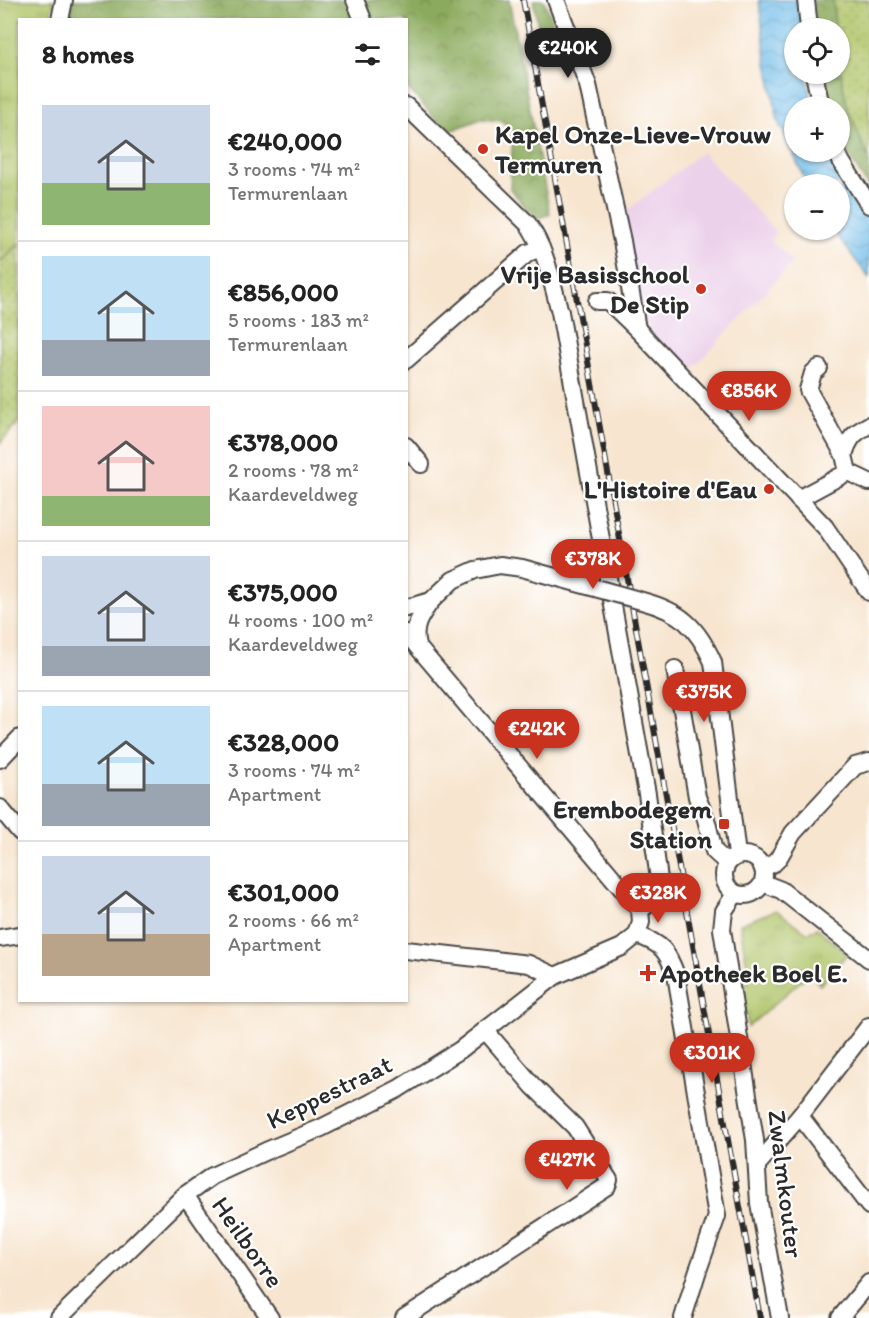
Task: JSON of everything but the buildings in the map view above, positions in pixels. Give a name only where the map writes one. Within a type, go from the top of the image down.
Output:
[{"type":"street","points":[[60,18],[64,0]]},
{"type":"street","points":[[355,0],[362,18]]},
{"type":"street","points":[[556,0],[588,85],[617,219],[637,329]]},
{"type":"street","points":[[806,0],[808,18]]},
{"type":"street","points":[[408,108],[528,224],[541,248],[560,312],[647,794],[660,886],[657,898],[640,910]]},
{"type":"street","points":[[843,162],[869,205]]},
{"type":"street","points":[[408,358],[528,253],[541,248]]},
{"type":"street","points":[[597,301],[608,301],[637,329],[825,527],[869,592]]},
{"type":"street","points":[[819,368],[813,373],[808,390],[844,455],[848,472]]},
{"type":"street","points":[[844,455],[847,444],[855,433],[869,425]]},
{"type":"street","points":[[408,448],[421,464]]},
{"type":"street","points":[[798,499],[848,472]]},
{"type":"street","points":[[848,472],[869,482]]},
{"type":"street","points":[[683,1318],[717,1216],[676,975],[668,954],[654,941],[637,935],[641,922],[640,910],[412,640],[415,637],[416,626],[430,601],[453,580],[475,570],[500,565],[522,568],[660,606],[683,618],[700,635],[713,662],[732,859],[723,877],[729,889],[735,894],[750,895],[757,891],[763,875],[778,859],[793,833],[855,766],[869,762]]},
{"type":"street","points":[[408,607],[430,601]]},
{"type":"street","points":[[675,669],[697,797],[706,819],[714,851],[732,859],[753,857],[763,875],[869,959]]},
{"type":"street","points":[[0,759],[18,740]]},
{"type":"street","points":[[0,808],[18,830]]},
{"type":"street","name":"Zwalmkouter","points":[[735,894],[724,910],[722,929],[755,1140],[759,1203],[780,1318]]},
{"type":"street","points":[[0,938],[18,935]]},
{"type":"street","name":"Keppestraat","points":[[59,1318],[185,1195],[212,1176],[321,1128],[398,1089],[446,1059],[555,976],[622,947],[637,935]]},
{"type":"street","points":[[408,950],[529,964],[555,976]]},
{"type":"street","points":[[757,1165],[800,1116],[869,1026]]},
{"type":"street","points":[[404,1318],[607,1186],[609,1180],[575,1127],[533,1086],[485,1030]]},
{"type":"street","points":[[800,1116],[869,1206]]},
{"type":"street","name":"Heilborre","points":[[185,1195],[270,1318]]},
{"type":"street","points":[[840,1318],[869,1283]]},
{"type":"shaded area","name":"Vrije Basisschool De Stip","points":[[702,152],[777,233],[770,240],[793,262],[689,373],[648,331],[651,328],[641,318],[620,216]]},
{"type":"green space","points":[[0,0],[54,0],[50,18],[18,18],[18,244],[0,262]]},
{"type":"green space","points":[[73,0],[344,0],[352,18],[69,18]]},
{"type":"green space","points":[[363,0],[509,0],[550,214],[536,219],[510,189],[513,131],[502,121],[481,119],[447,132],[408,88],[408,18],[371,18]]},
{"type":"green space","points":[[533,0],[544,0],[554,25],[540,36]]},
{"type":"green space","points":[[813,0],[833,0],[834,18],[815,18]]},
{"type":"green space","points":[[833,0],[869,0],[869,159],[850,113],[850,96],[845,96],[843,84],[850,84],[850,18],[834,18]]},
{"type":"green space","points":[[823,84],[843,84],[845,96],[826,96]]},
{"type":"green space","points":[[850,113],[869,159],[869,189],[850,157]]},
{"type":"green space","points":[[18,246],[18,423],[0,443],[0,263]]},
{"type":"green space","points":[[776,910],[808,933],[817,928],[847,954],[820,985],[810,973],[748,1027],[743,987],[749,979],[740,924]]},
{"type":"water","points":[[759,0],[798,0],[800,18],[784,18],[784,84],[808,84],[811,96],[784,96],[784,134],[778,121],[766,58]]},
{"type":"water","points":[[797,162],[836,162],[843,174],[802,174]]},
{"type":"water","points":[[850,185],[869,217],[869,278],[840,240],[850,240]]},
{"type":"railway","points":[[523,0],[760,1318]]},
{"type":"place","name":"Kapel Onze-Lieve-Vrouw Termuren","points":[[483,149]]},
{"type":"place","name":"Vrije Basisschool De Stip","points":[[701,289]]},
{"type":"place","name":"L'Histoire d'Eau","points":[[769,489]]},
{"type":"place","name":"Erembodegem Station","points":[[724,824]]},
{"type":"place","name":"Apotheek Boel E.","points":[[648,973]]}]
